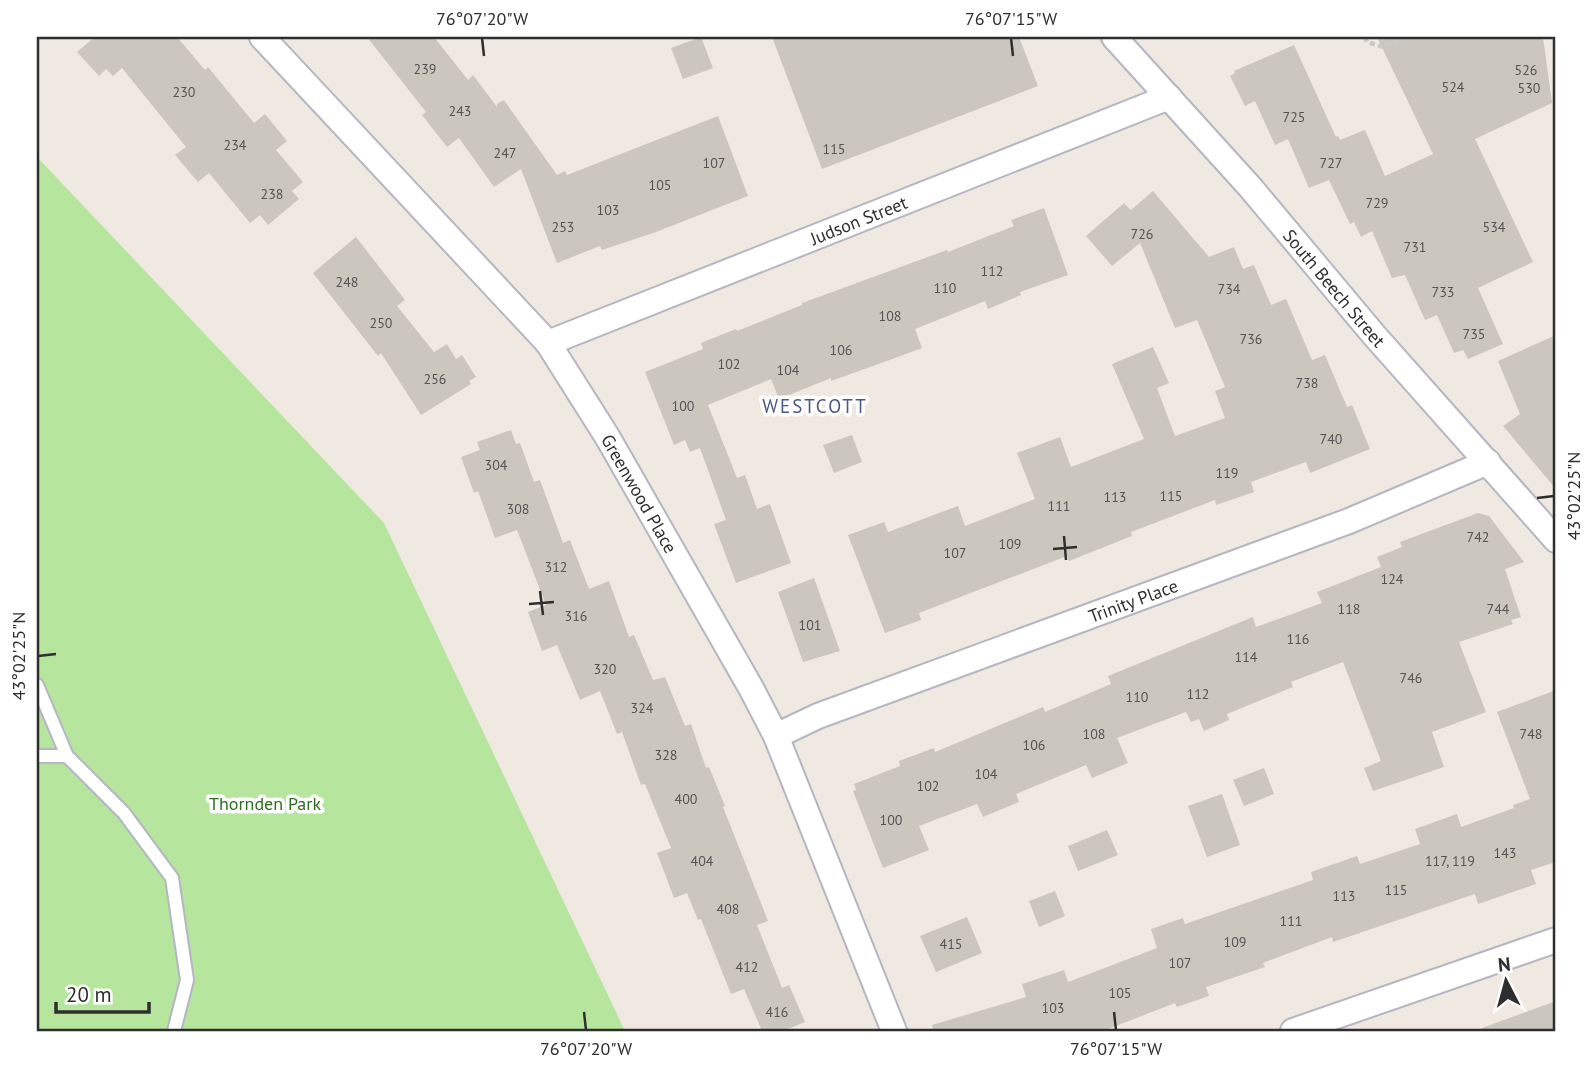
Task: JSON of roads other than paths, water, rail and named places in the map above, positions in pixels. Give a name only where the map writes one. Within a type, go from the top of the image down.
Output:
[{"type":"street","name":"Greenwood Place","points":[[262,37],[548,343],[608,438],[776,736],[894,1031]]},
{"type":"street","name":"South Beech Street","points":[[1114,37],[1250,187],[1374,334],[1556,540]]},
{"type":"street","name":"Judson Street","points":[[548,343],[1169,97]]},
{"type":"street","name":"Trinity Place","points":[[776,736],[818,716],[1349,521],[1488,462]]},
{"type":"street","points":[[1293,1031],[1556,940]]},
{"type":"lane","points":[[37,685],[67,756],[124,813],[172,877],[187,980],[174,1031]]},
{"type":"lane","points":[[37,756],[67,756]]},
{"type":"district","name":"WESTCOTT","points":[[815,406]]},
{"type":"park label","name":"Thornden Park","points":[[265,803]]}]
